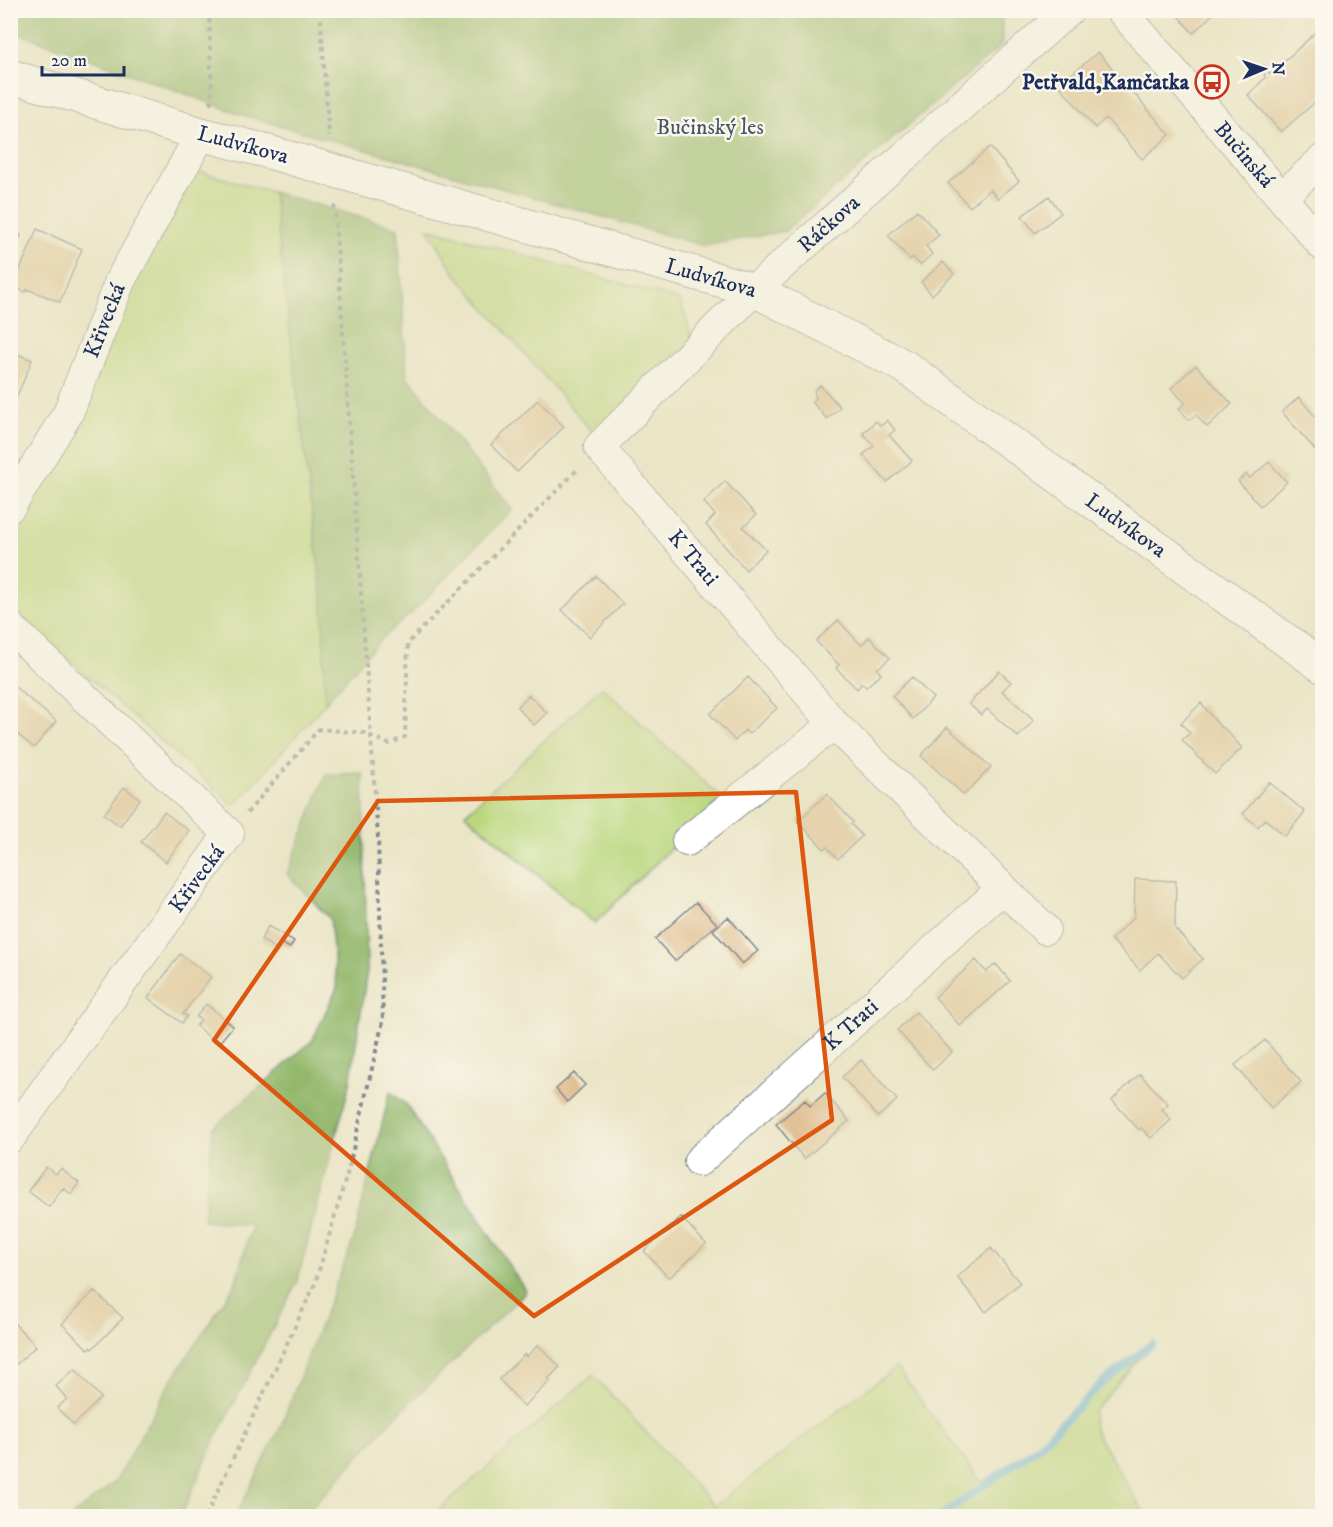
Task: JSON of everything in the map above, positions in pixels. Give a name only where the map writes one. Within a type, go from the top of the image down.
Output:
[{"type":"street","name":"Ráčkova","points":[[599,447],[754,290],[1069,10]]},
{"type":"street","name":"Bučinská","points":[[1121,10],[1323,245]]},
{"type":"street","name":"Ludvíkova","points":[[10,76],[201,134],[754,290],[904,366],[1323,666]]},
{"type":"street","name":"Křivecká","points":[[10,507],[68,413],[120,282],[201,134]]},
{"type":"street","points":[[1282,197],[1323,160]]},
{"type":"street","name":"K Trati","points":[[599,447],[834,724],[1046,929]]},
{"type":"street","name":"Křivecká","points":[[10,627],[229,834],[10,1138]]},
{"type":"street","points":[[687,841],[834,724]]},
{"type":"street","name":"K Trati","points":[[699,1161],[1003,888]]},
{"type":"path","points":[[201,134],[212,98],[209,10]]},
{"type":"path","points":[[320,10],[329,140]]},
{"type":"path","points":[[207,1516],[315,1284],[348,1171],[383,1021],[378,838],[334,198]]},
{"type":"path","points":[[229,834],[319,729],[364,733],[389,744],[405,737],[408,643],[599,447]]},
{"type":"highlighted area","points":[[796,792],[832,1120],[534,1316],[214,1040],[378,801]]},
{"type":"green space","name":"Bučinský les","points":[[11,10],[1002,10],[1002,45],[785,231],[705,246],[243,115],[10,30]]},
{"type":"green space","points":[[194,170],[273,192],[323,602],[325,703],[234,806],[11,608],[10,532],[81,417],[128,294],[182,200]]},
{"type":"green space","points":[[273,192],[398,228],[407,376],[512,509],[415,610],[382,638],[325,703],[323,602]]},
{"type":"green space","points":[[428,228],[680,300],[694,344],[595,435],[454,272]]},
{"type":"green space","points":[[602,687],[722,798],[595,923],[465,814]]},
{"type":"green space","points":[[363,773],[367,971],[350,1083],[297,1282],[213,1444],[181,1516],[72,1516],[115,1482],[170,1383],[235,1284],[252,1226],[203,1221],[213,1128],[312,1041],[337,988],[330,919],[287,874],[326,774]]},
{"type":"green space","points":[[390,1092],[406,1104],[526,1292],[397,1415],[304,1516],[236,1516],[280,1428],[353,1241]]},
{"type":"green space","points":[[1152,1344],[1093,1412],[1094,1430],[1146,1516],[432,1516],[593,1375],[714,1506],[896,1367],[984,1486],[1038,1447],[1100,1385]]},
{"type":"building","points":[[1173,10],[1217,10],[1193,33]]},
{"type":"building","points":[[1322,27],[1322,96],[1281,132],[1248,95],[1265,78],[1263,66],[1270,74]]},
{"type":"building","points":[[1098,52],[1170,135],[1142,159],[1106,118],[1095,128],[1059,85]]},
{"type":"building","points":[[990,147],[1019,181],[998,199],[990,189],[970,207],[948,183]]},
{"type":"building","points":[[1049,196],[1061,213],[1035,233],[1022,216]]},
{"type":"building","points":[[917,210],[939,235],[926,246],[932,254],[920,265],[913,257],[910,260],[888,235]]},
{"type":"building","points":[[37,229],[82,249],[60,302],[27,289],[26,292],[13,287]]},
{"type":"building","points":[[10,231],[21,235],[11,259],[10,259]]},
{"type":"building","points":[[943,262],[954,274],[932,295],[921,282]]},
{"type":"building","points":[[10,351],[32,360],[13,406],[10,406]]},
{"type":"building","points":[[1196,365],[1232,404],[1207,427],[1196,415],[1189,420],[1179,409],[1185,403],[1171,388]]},
{"type":"building","points":[[820,385],[840,407],[827,419],[812,402],[816,397],[814,391]]},
{"type":"building","points":[[1299,397],[1322,425],[1322,450],[1318,453],[1282,412]]},
{"type":"building","points":[[538,400],[564,427],[517,472],[491,445]]},
{"type":"building","points":[[887,420],[895,430],[889,435],[912,461],[887,482],[863,455],[874,446],[863,433],[876,421],[881,426]]},
{"type":"building","points":[[1269,462],[1287,482],[1260,506],[1238,481],[1246,474],[1250,478]]},
{"type":"building","points":[[725,481],[756,515],[743,527],[766,550],[746,570],[706,525],[715,515],[704,502]]},
{"type":"building","points":[[596,576],[623,604],[590,637],[562,610]]},
{"type":"building","points":[[838,620],[861,645],[869,637],[890,658],[877,669],[881,674],[866,687],[862,683],[857,689],[836,668],[839,665],[816,641]]},
{"type":"building","points":[[999,671],[1011,682],[1002,691],[1034,720],[1018,737],[987,709],[981,715],[969,704]]},
{"type":"building","points":[[748,677],[777,708],[749,734],[745,730],[735,741],[710,714]]},
{"type":"building","points":[[912,677],[933,698],[913,719],[892,696]]},
{"type":"building","points":[[10,683],[56,721],[34,748],[10,728]]},
{"type":"building","points":[[529,695],[547,713],[534,725],[517,707]]},
{"type":"building","points":[[1201,703],[1221,728],[1223,727],[1242,748],[1215,774],[1182,740],[1190,733],[1181,723]]},
{"type":"building","points":[[947,727],[991,767],[964,795],[921,756]]},
{"type":"building","points":[[1269,782],[1305,812],[1285,836],[1265,819],[1258,827],[1243,814]]},
{"type":"building","points":[[124,787],[140,799],[120,826],[104,814]]},
{"type":"building","points":[[827,794],[853,822],[851,824],[862,836],[838,859],[827,847],[824,849],[798,821]]},
{"type":"building","points":[[164,812],[189,831],[166,862],[141,842]]},
{"type":"building","points":[[1135,879],[1176,881],[1175,929],[1203,959],[1182,978],[1158,953],[1140,970],[1111,939],[1134,917]]},
{"type":"building","points":[[696,902],[717,924],[675,961],[655,939]]},
{"type":"building","points":[[728,917],[758,951],[742,964],[713,930]]},
{"type":"building","points":[[268,926],[294,941],[290,948],[281,943],[278,950],[261,940]]},
{"type":"building","points":[[180,954],[211,977],[183,1014],[187,1016],[182,1023],[148,998]]},
{"type":"building","points":[[976,960],[986,972],[996,964],[1010,981],[960,1026],[935,997]]},
{"type":"building","points":[[206,1004],[233,1026],[218,1044],[196,1026],[201,1020],[196,1017]]},
{"type":"building","points":[[916,1012],[952,1052],[933,1070],[897,1030]]},
{"type":"building","points":[[1265,1040],[1301,1082],[1271,1108],[1235,1065]]},
{"type":"building","points":[[861,1060],[897,1100],[878,1117],[842,1077]]},
{"type":"building","points":[[574,1073],[585,1085],[567,1102],[556,1089]]},
{"type":"building","points":[[1140,1074],[1168,1104],[1162,1109],[1171,1120],[1151,1138],[1141,1128],[1139,1130],[1112,1100]]},
{"type":"building","points":[[825,1093],[849,1121],[804,1159],[776,1124],[805,1100],[810,1106]]},
{"type":"building","points":[[46,1167],[56,1174],[61,1169],[79,1183],[71,1194],[63,1188],[49,1207],[28,1191]]},
{"type":"building","points":[[681,1217],[706,1244],[669,1278],[644,1251]]},
{"type":"building","points":[[991,1248],[1020,1283],[986,1312],[957,1277]]},
{"type":"building","points":[[94,1291],[123,1318],[92,1349],[90,1347],[88,1349],[62,1324]]},
{"type":"building","points":[[14,1323],[36,1346],[10,1370],[10,1325]]},
{"type":"building","points":[[538,1345],[560,1367],[548,1379],[550,1381],[524,1406],[499,1379]]},
{"type":"building","points":[[75,1369],[101,1398],[74,1425],[57,1408],[67,1399],[56,1386]]},
{"type":"waterway","points":[[941,1516],[1038,1447],[1100,1385],[1152,1344]]},
{"type":"place","name":"Petřvald,Kamčatka","points":[[1212,82]]}]
